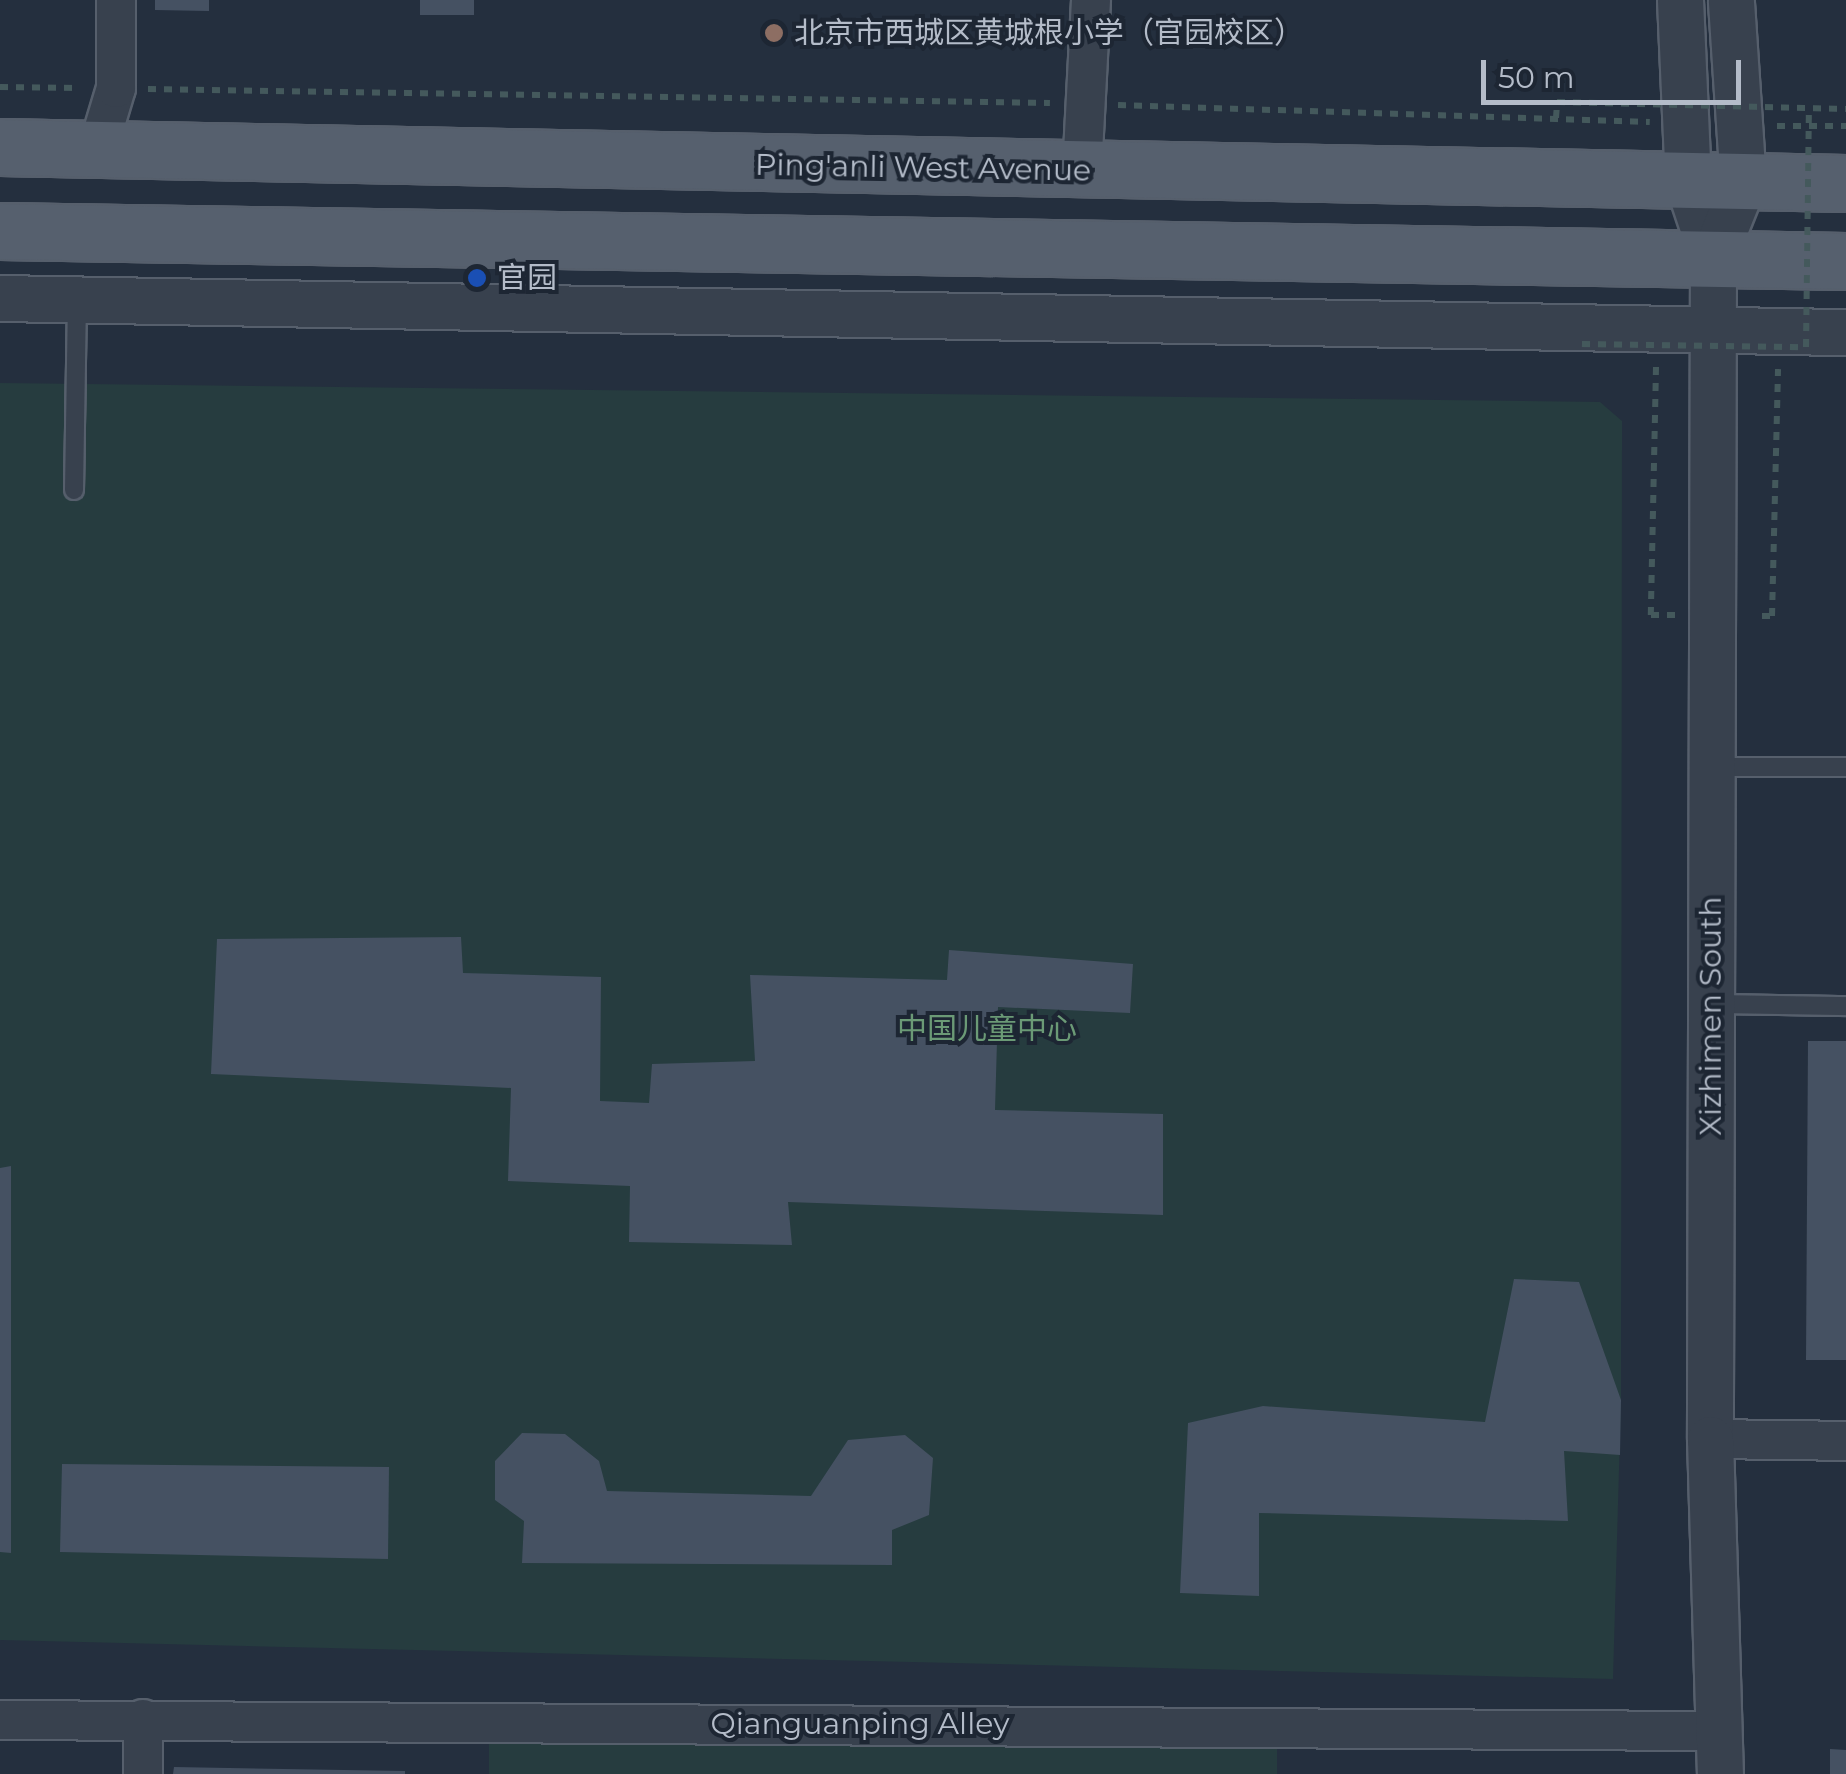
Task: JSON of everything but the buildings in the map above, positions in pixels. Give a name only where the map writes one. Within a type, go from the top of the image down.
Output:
[{"type":"main road","name":"Ping'anli West Avenue","points":[[0,147],[1082,172],[1846,183]]},
{"type":"main road","points":[[0,231],[1846,261]]},
{"type":"street","points":[[98,148],[116,88],[116,0]]},
{"type":"street","points":[[1082,172],[1081,104],[1091,0]]},
{"type":"street","points":[[1680,0],[1688,183],[1713,258]]},
{"type":"street","points":[[1713,258],[1743,183],[1731,0]]},
{"type":"street","name":"Xizhimen South","points":[[1713,258],[1710,1440],[1720,1752]]},
{"type":"street","points":[[0,298],[1846,332]]},
{"type":"street","points":[[1710,1440],[1846,1442]]},
{"type":"street","points":[[143,1719],[143,1774]]},
{"type":"street","name":"Qianguanping Alley","points":[[0,1720],[143,1719],[1720,1752]]},
{"type":"lane","points":[[74,490],[77,299]]},
{"type":"lane","points":[[1712,767],[1846,767]]},
{"type":"lane","points":[[1711,1004],[1846,1006]]},
{"type":"path","points":[[0,87],[1081,104],[1686,123]]},
{"type":"path","points":[[1556,118],[1557,102],[1846,109]]},
{"type":"path","points":[[1582,344],[1806,348],[1809,108]]},
{"type":"path","points":[[1739,126],[1846,126]]},
{"type":"path","points":[[1656,346],[1651,615],[1675,615]]},
{"type":"path","points":[[1762,616],[1772,616],[1779,348]]},
{"type":"green space","name":"中国儿童中心","points":[[0,383],[1600,402],[1622,421],[1621,1400],[1613,1679],[0,1640]]},
{"type":"green space","points":[[489,1730],[1277,1730],[1277,1774],[489,1774]]},
{"type":"place","name":"北京市西城区黄城根小学（官园校区）","points":[[774,33]]},
{"type":"place","name":"官园","points":[[477,278]]}]
